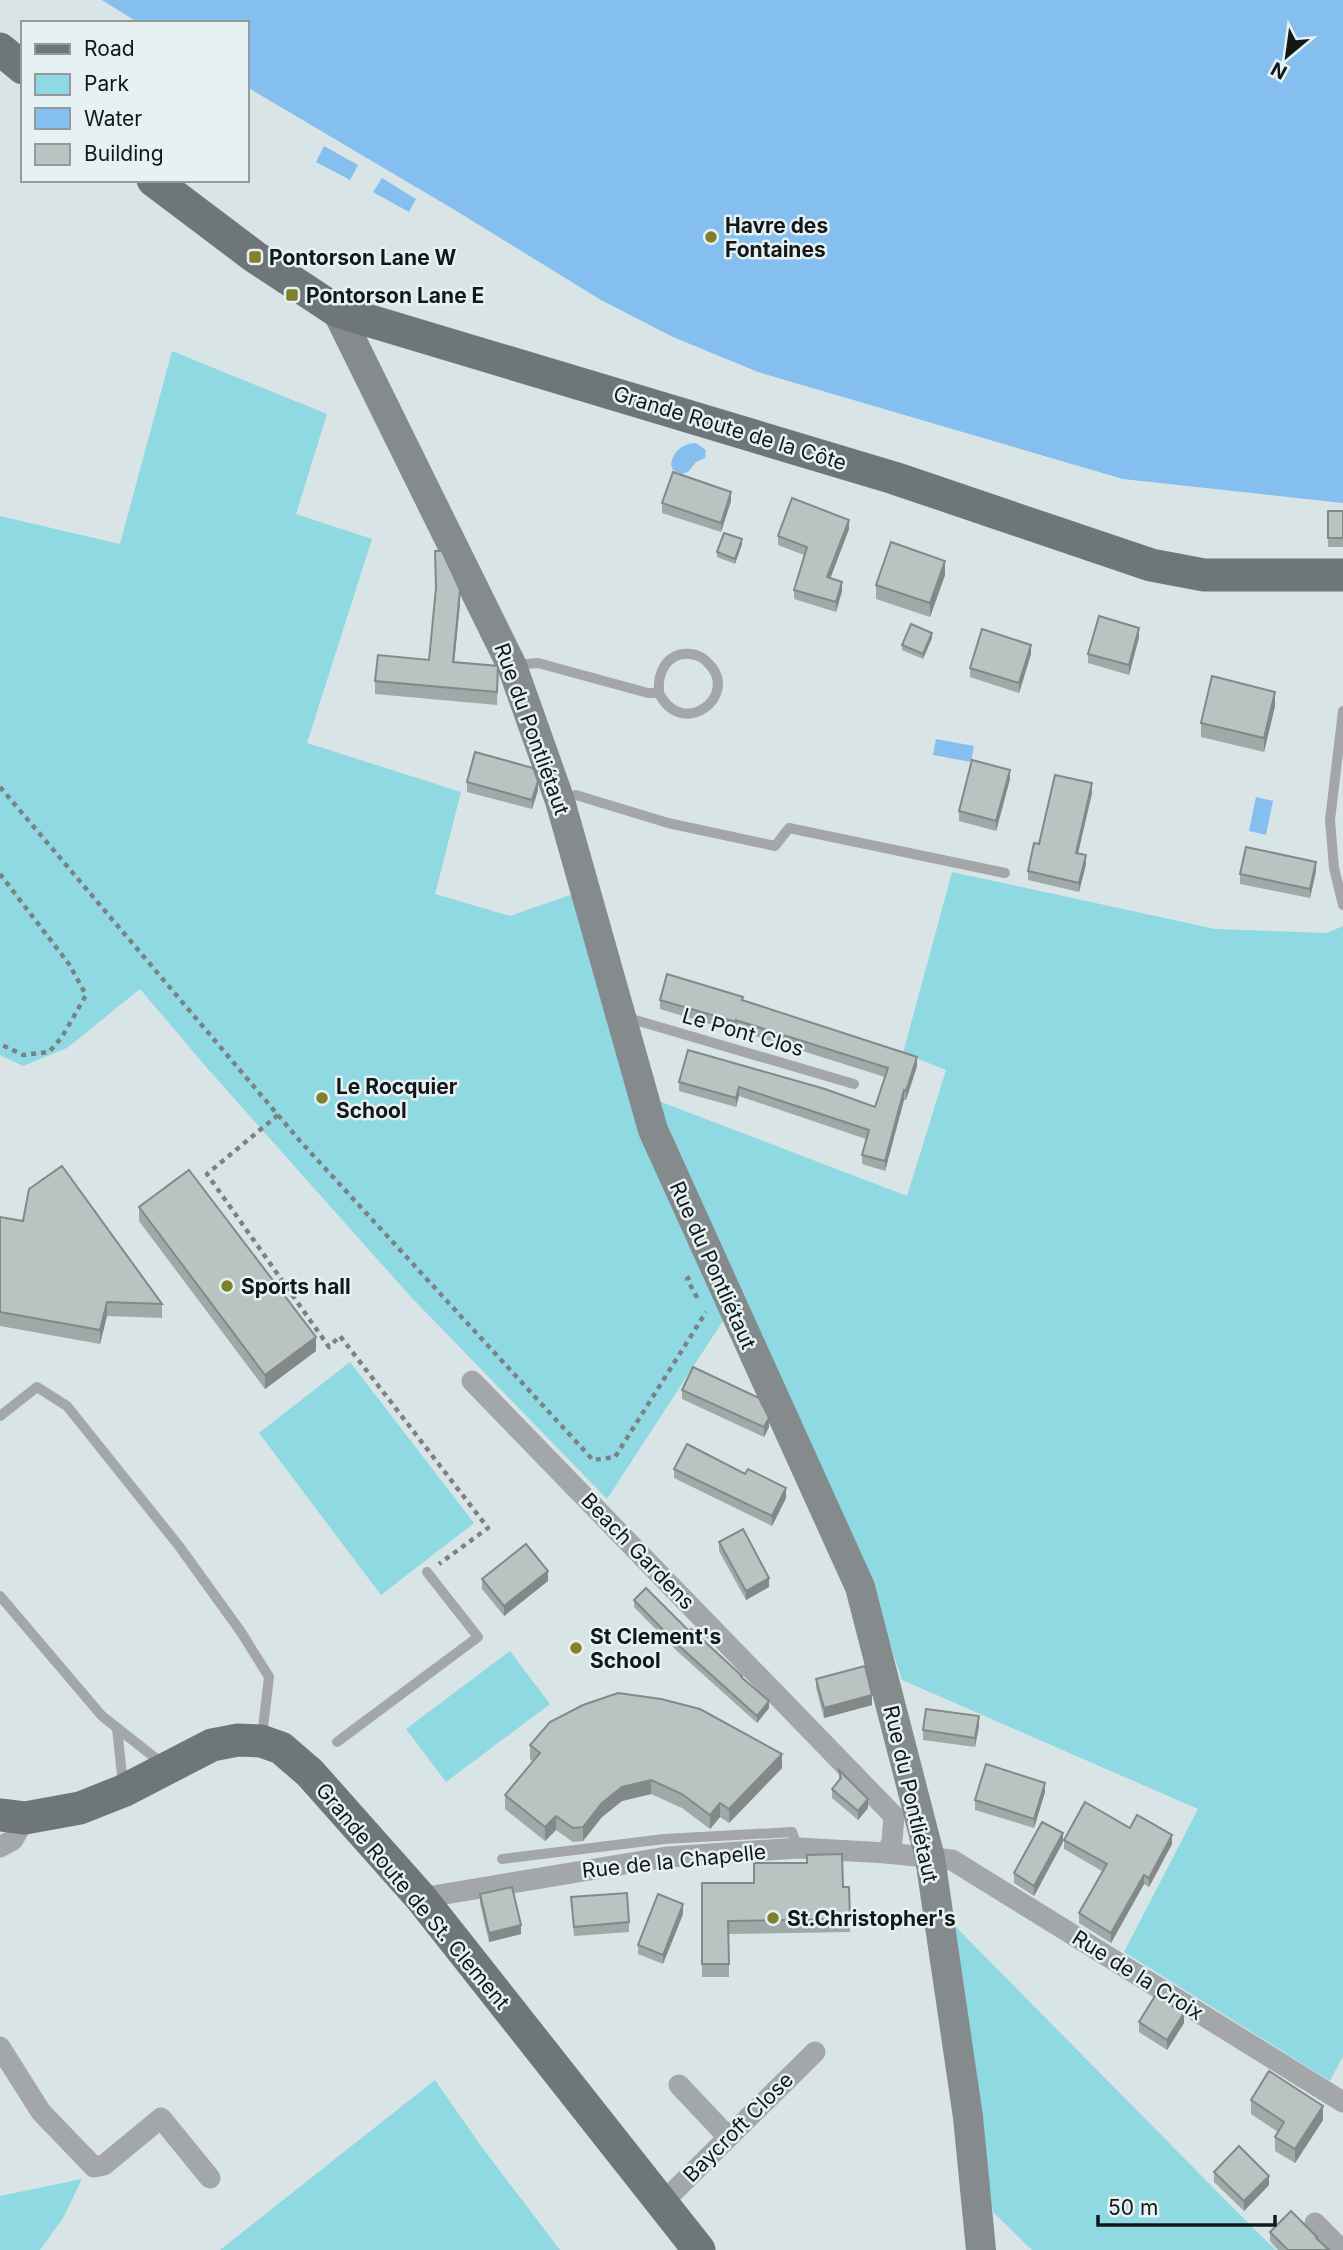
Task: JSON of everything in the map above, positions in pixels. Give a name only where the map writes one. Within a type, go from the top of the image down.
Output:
[{"type":"main road","points":[[0,49],[21,66]]},
{"type":"main road","name":"Grande Route de la Côte","points":[[156,182],[255,257],[337,310],[894,478],[1151,565],[1204,575],[1343,575]]},
{"type":"main road","name":"Rue du Pontliétaut","points":[[337,310],[512,666],[560,801],[653,1130],[860,1587],[930,1858],[968,2117],[981,2250]]},
{"type":"main road","name":"Grande Route de St. Clement","points":[[13,1816],[80,1808],[123,1791],[212,1745],[238,1740],[261,1741],[281,1748],[310,1773],[421,1898],[699,2250]]},
{"type":"street","name":"Beach Gardens","points":[[472,1381],[894,1816],[892,1841],[887,1853]]},
{"type":"street","points":[[0,1847],[13,1840],[13,1816]]},
{"type":"street","name":"Rue de la Chapelle","points":[[421,1898],[667,1857],[798,1848],[930,1858]]},
{"type":"street","name":"Rue de la Croix","points":[[930,1858],[952,1860],[1343,2102]]},
{"type":"street","points":[[0,2047],[41,2112],[94,2166],[104,2165],[161,2118],[210,2178]]},
{"type":"street","name":"Baycroft Close","points":[[662,2203],[815,2052]]},
{"type":"street","points":[[678,2085],[728,2137]]},
{"type":"street","points":[[1315,2223],[1342,2250]]},
{"type":"lane","points":[[687,654],[705,659],[714,669],[718,682],[715,697],[709,705],[694,714],[678,713],[668,707],[659,693],[657,681],[663,666],[673,657],[687,654]]},
{"type":"lane","points":[[512,666],[538,663],[648,693],[659,693]]},
{"type":"lane","points":[[1343,710],[1338,735],[1331,820],[1334,867],[1343,905]]},
{"type":"lane","points":[[560,801],[576,795],[668,822],[775,846],[789,828],[1005,873]]},
{"type":"lane","name":"Le Pont Clos","points":[[621,1016],[854,1084]]},
{"type":"lane","points":[[0,1416],[37,1387],[67,1406],[179,1546],[242,1632],[269,1677],[261,1741]]},
{"type":"lane","points":[[337,1742],[478,1637],[427,1572]]},
{"type":"lane","points":[[0,1596],[102,1716],[168,1768]]},
{"type":"lane","points":[[117,1728],[123,1791]]},
{"type":"lane","points":[[502,1859],[664,1839],[792,1832],[798,1848]]},
{"type":"path","points":[[0,787],[278,1115],[593,1460],[615,1457],[706,1314],[687,1279],[710,1260]]},
{"type":"path","points":[[0,874],[69,964],[86,995],[62,1037],[49,1052],[23,1055],[0,1044]]},
{"type":"path","points":[[278,1115],[207,1174],[329,1347],[340,1336],[488,1528],[427,1572]]},
{"type":"green space","points":[[172,351],[327,414],[296,514],[372,539],[307,743],[461,792],[435,894],[510,916],[584,890],[621,1016],[732,1307],[607,1499],[410,1296],[140,989],[67,1048],[23,1066],[0,1055],[0,516],[120,544]]},
{"type":"green space","points":[[952,872],[1215,929],[1327,933],[1343,926],[1343,2056],[1330,2081],[1124,1952],[1198,1809],[902,1680],[875,1598],[656,1100],[907,1196],[946,1070],[903,1053]]},
{"type":"green space","points":[[350,1362],[474,1523],[381,1595],[259,1433]]},
{"type":"green space","points":[[510,1651],[550,1704],[446,1782],[406,1729]]},
{"type":"green space","points":[[947,1918],[1276,2250],[1032,2250],[993,2212]]},
{"type":"green space","points":[[435,2080],[560,2250],[220,2250]]},
{"type":"green space","points":[[82,2179],[63,2218],[40,2250],[0,2250],[0,2196]]},
{"type":"water","points":[[102,0],[1343,0],[1343,503],[1123,479],[758,372],[673,337],[601,300],[248,88],[248,21],[136,21]]},
{"type":"water","points":[[324,146],[358,165],[350,180],[316,162]]},
{"type":"water","points":[[382,178],[416,199],[409,212],[373,192]]},
{"type":"water","points":[[696,443],[706,450],[705,458],[696,462],[688,472],[681,474],[673,470],[672,459],[677,451],[683,446]]},
{"type":"water","points":[[936,739],[974,746],[971,762],[933,755]]},
{"type":"water","points":[[1256,797],[1273,801],[1266,835],[1249,831]]},
{"type":"building","points":[[673,472],[731,492],[721,523],[662,503]]},
{"type":"building","points":[[792,498],[849,520],[827,577],[842,582],[836,602],[794,590],[807,547],[778,536]]},
{"type":"building","points":[[1328,511],[1343,511],[1343,538],[1328,538]]},
{"type":"building","points":[[724,533],[742,539],[735,559],[717,552]]},
{"type":"building","points":[[891,542],[945,561],[930,603],[876,585]]},
{"type":"building","points":[[435,551],[442,551],[460,590],[453,662],[498,666],[497,692],[375,681],[378,655],[429,660],[436,588]]},
{"type":"building","points":[[1099,616],[1139,628],[1129,665],[1088,654]]},
{"type":"building","points":[[911,624],[932,633],[923,654],[902,645]]},
{"type":"building","points":[[982,629],[1031,645],[1019,683],[970,668]]},
{"type":"building","points":[[1212,676],[1275,692],[1264,738],[1201,723]]},
{"type":"building","points":[[475,752],[533,768],[538,781],[532,800],[467,782]]},
{"type":"building","points":[[972,760],[1010,770],[996,821],[959,811]]},
{"type":"building","points":[[1055,775],[1092,783],[1076,853],[1086,855],[1079,883],[1028,871],[1034,843],[1039,844]]},
{"type":"building","points":[[1246,847],[1316,862],[1310,889],[1240,874]]},
{"type":"building","points":[[667,974],[743,997],[742,1000],[917,1057],[906,1091],[904,1090],[885,1161],[862,1155],[869,1130],[739,1087],[736,1098],[679,1082],[688,1050],[825,1089],[875,1107],[888,1068],[736,1020],[660,1000]]},
{"type":"building","points":[[62,1166],[162,1304],[107,1302],[100,1330],[0,1312],[0,1217],[23,1221],[29,1189]]},
{"type":"building","name":"Sports hall","points":[[189,1170],[316,1337],[265,1375],[139,1207]]},
{"type":"building","points":[[693,1367],[759,1398],[769,1418],[764,1427],[682,1390]]},
{"type":"building","points":[[687,1444],[745,1474],[748,1469],[786,1488],[772,1516],[674,1469]]},
{"type":"building","points":[[743,1529],[769,1578],[746,1591],[719,1542]]},
{"type":"building","points":[[526,1544],[548,1571],[504,1606],[482,1579]]},
{"type":"building","points":[[646,1588],[689,1631],[691,1629],[769,1701],[757,1716],[677,1644],[634,1600]]},
{"type":"building","points":[[865,1666],[872,1695],[824,1708],[816,1679]]},
{"type":"building","points":[[618,1693],[661,1699],[700,1709],[782,1754],[729,1809],[720,1803],[710,1815],[682,1794],[651,1780],[622,1787],[602,1803],[583,1827],[573,1828],[556,1816],[545,1827],[505,1795],[540,1753],[530,1745],[550,1722],[583,1705]]},
{"type":"building","points":[[926,1709],[979,1716],[975,1738],[923,1730]]},
{"type":"building","points":[[986,1764],[1045,1783],[1034,1819],[975,1800]]},
{"type":"building","points":[[839,1770],[868,1799],[858,1811],[832,1789],[841,1778]]},
{"type":"building","points":[[1085,1802],[1130,1828],[1137,1815],[1172,1835],[1149,1878],[1144,1875],[1111,1933],[1079,1913],[1107,1864],[1064,1840]]},
{"type":"building","points":[[1042,1822],[1063,1833],[1034,1886],[1014,1873]]},
{"type":"building","points":[[842,1854],[843,1887],[849,1887],[850,1919],[728,1921],[729,1964],[702,1964],[702,1883],[754,1883],[754,1863],[807,1863],[807,1855]]},
{"type":"building","points":[[512,1887],[521,1925],[489,1933],[480,1894]]},
{"type":"building","points":[[627,1893],[629,1922],[574,1927],[571,1897]]},
{"type":"building","points":[[658,1894],[683,1904],[663,1955],[638,1945]]},
{"type":"building","points":[[1155,1996],[1184,2013],[1167,2040],[1139,2022]]},
{"type":"building","points":[[1269,2071],[1323,2106],[1295,2149],[1275,2137],[1284,2122],[1251,2100]]},
{"type":"building","points":[[1239,2146],[1269,2176],[1244,2201],[1214,2172]]},
{"type":"building","points":[[1291,2211],[1329,2250],[1288,2250],[1270,2232]]},
{"type":"place","name":"Havre des Fontaines","points":[[711,237]]},
{"type":"place","name":"Pontorson Lane W","points":[[255,257]]},
{"type":"place","name":"Pontorson Lane E","points":[[292,295]]},
{"type":"place","name":"Le Rocquier School","points":[[322,1098]]},
{"type":"place","name":"Sports hall","points":[[227,1286]]},
{"type":"place","name":"St Clement's School","points":[[576,1648]]},
{"type":"place","name":"St.Christopher's","points":[[773,1918]]}]
